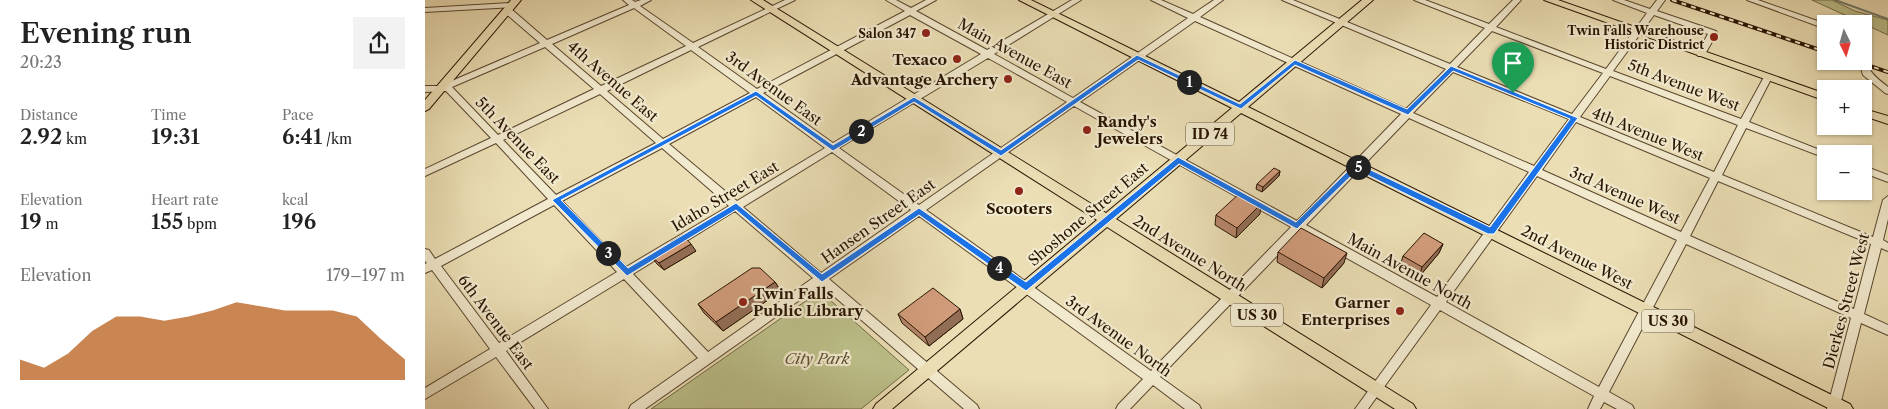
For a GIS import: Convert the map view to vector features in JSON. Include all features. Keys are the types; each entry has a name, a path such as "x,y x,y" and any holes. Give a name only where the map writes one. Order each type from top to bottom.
{"main road":[{"name":"US 30","path":"756,0 1107,220"},
{"name":"US 30","path":"1024,0 1241,107"},
{"name":"ID 74","path":"1178,160 1368,0"},
{"path":"1549,0 1817,95"},
{"path":"425,107 511,5"},
{"name":"2nd Avenue West","path":"1241,107 1356,166 1491,231 1837,407"},
{"path":"1872,115 1888,120"},
{"name":"Shoshone Street East","path":"881,409 1178,160"},
{"name":"2nd Avenue North","path":"1107,220 1408,409"}],"street":[{"path":"425,10 435,0"},
{"path":"425,89 441,88 547,43 630,3 647,0"},
{"path":"425,173 791,0"},
{"name":"Main Avenue East","path":"890,0 1178,160"},
{"path":"429,267 932,0"},
{"name":"Idaho Street East","path":"425,394 1077,0"},
{"name":"3rd Avenue West","path":"1155,0 1888,330"},
{"name":"Hansen Street East","path":"635,409 1219,0"},
{"name":"4th Avenue West","path":"1286,0 1888,247"},
{"name":"5th Avenue West","path":"1419,0 1817,152"},
{"path":"1122,409 1517,0"},
{"path":"1617,0 1713,33 1701,54"},
{"path":"1361,409 1661,0"},
{"path":"1751,0 1817,24"},
{"name":"3rd Avenue East","path":"630,3 1026,287"},
{"path":"425,10 511,5"},
{"name":"4th Avenue East","path":"511,5 547,43 600,90 973,409"},
{"path":"1865,70 1866,73 1888,91"},
{"path":"1594,409 1767,77"},
{"name":"5th Avenue East","path":"441,88 448,88 627,272 707,359"},
{"name":"Main Avenue North","path":"1178,160 1628,409"},
{"path":"1872,172 1888,179"},
{"name":"Dierkes Street West","path":"1837,407 1857,316 1888,200"},
{"name":"6th Avenue East","path":"425,253 429,267 499,350 542,409"},
{"name":"3rd Avenue North","path":"1026,287 1195,409"}],"green space":[{"path":"1812,0 1832,0 1855,11 1870,15 1845,15"},
{"path":"1873,16 1888,20 1888,35 1873,28"},
{"name":"City Park","path":"820,291 909,370 861,409 651,409"}],"building":[{"path":"1274,168 1280,171 1263,187 1257,184"},
{"path":"1240,193 1261,204 1237,228 1216,215"},
{"path":"1301,228 1347,253 1324,278 1278,252"},
{"path":"1424,233 1443,244 1422,267 1403,256"},
{"path":"683,235 691,244 659,263 652,257 673,244 671,242"},
{"path":"752,268 760,268 775,282 716,322 698,304"},
{"path":"933,288 960,309 925,337 898,314"}],"waterway":[{"path":"1835,0 1888,19"}],"railway":[{"path":"1672,0 1817,49"},
{"path":"1873,67 1888,72"}],"place":[{"name":"Salon 347","path":"926,33"},
{"name":"Twin Falls Warehouse Historic District","path":"1714,37"},
{"name":"Texaco","path":"957,59"},
{"name":"Advantage Archery","path":"1008,79"},
{"name":"Randy's Jewelers","path":"1087,130"},
{"name":"Scooters","path":"1019,191"},
{"name":"Twin Falls Public Library","path":"743,302"},
{"name":"Garner Enterprises","path":"1400,311"}],"route":[{"path":"1137,57 1241,107 1295,62 1408,113 1451,68 1513,93 1574,118 1491,231 1356,166 1297,226 1178,160 1026,287 919,211 822,279 736,206 627,272 556,200 756,93 833,148 914,99 1001,154 1137,57"}]}
